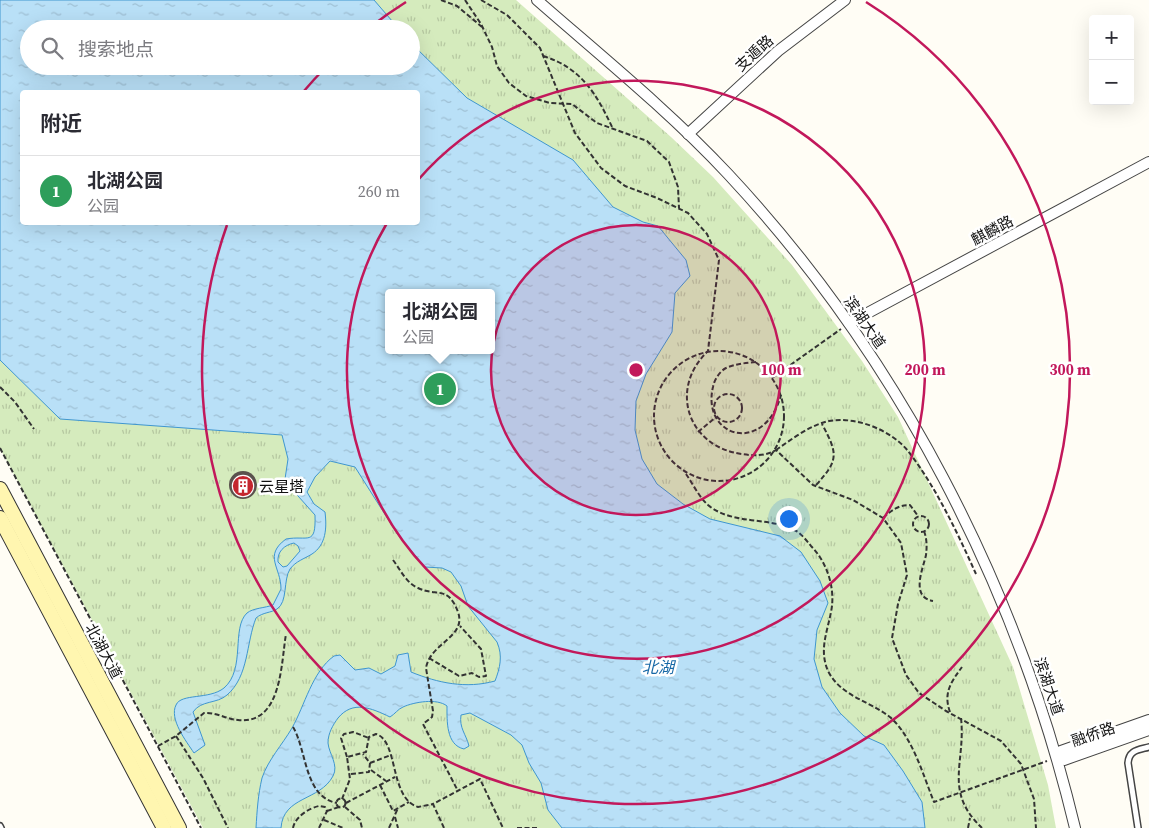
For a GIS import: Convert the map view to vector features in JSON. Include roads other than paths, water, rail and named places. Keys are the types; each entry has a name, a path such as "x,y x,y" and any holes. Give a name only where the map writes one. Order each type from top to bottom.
{"main road":[{"name":"北湖大道","path":"0,489 179,828"},
{"name":"北湖大道","path":"0,518 164,828"}],"street":[{"name":"滨湖大道","path":"537,0 690,132"},
{"name":"滨湖大道","path":"546,0 731,169 782,228 851,322 918,421 975,529 1023,639 1081,828"},
{"name":"支遁路","path":"690,132 778,51 845,0"},
{"name":"麒麟路","path":"851,322 1149,162"},
{"name":"融侨路","path":"1060,756 1149,720"},
{"name":"融侨路","path":"1060,756 1149,730"},
{"name":"滨湖大道","path":"1060,756 1075,828"}],"lane":[{"path":"1138,828 1128,763 1132,752 1149,746"}],"water":[{"name":"北湖","path":"0,0 374,0 391,20 20,20 20,75 420,75 420,52 467,98 573,160 613,207 643,222 658,226 686,260 690,276 675,293 672,332 646,374 636,401 635,430 642,459 657,484 683,504 710,519 780,536 801,552 820,581 828,603 817,630 814,659 822,687 840,713 864,736 884,745 903,771 922,802 925,828 562,828 548,810 541,783 529,763 522,745 511,735 470,713 461,715 462,727 469,746 464,749 458,747 449,732 447,706 432,701 408,705 390,717 362,707 356,707 344,712 334,723 329,736 328,743 335,772 327,784 288,810 283,818 281,828 256,828 257,809 265,771 297,719 314,680 326,663 334,656 340,655 355,670 369,668 381,674 395,666 398,655 408,653 411,672 442,682 473,685 495,681 500,662 497,642 468,606 461,586 451,572 442,568 425,567 398,535 355,467 330,461 315,477 307,492 314,504 325,512 326,524 323,541 317,550 297,562 290,569 283,601 280,606 256,618 243,669 234,687 223,698 200,706 193,712 205,745 194,753 177,723 174,711 176,705 184,699 218,692 231,680 237,660 242,620 250,611 273,605 281,589 274,556 279,545 286,539 309,538 312,536 315,515 285,479 288,459 282,435 60,419 0,360","holes":["294,543 300,551 287,566 283,567 278,562 279,555 284,547"]}],"place":[{"name":"北湖公园","path":"440,389"},
{"name":"云星塔","path":"243,486"}]}
